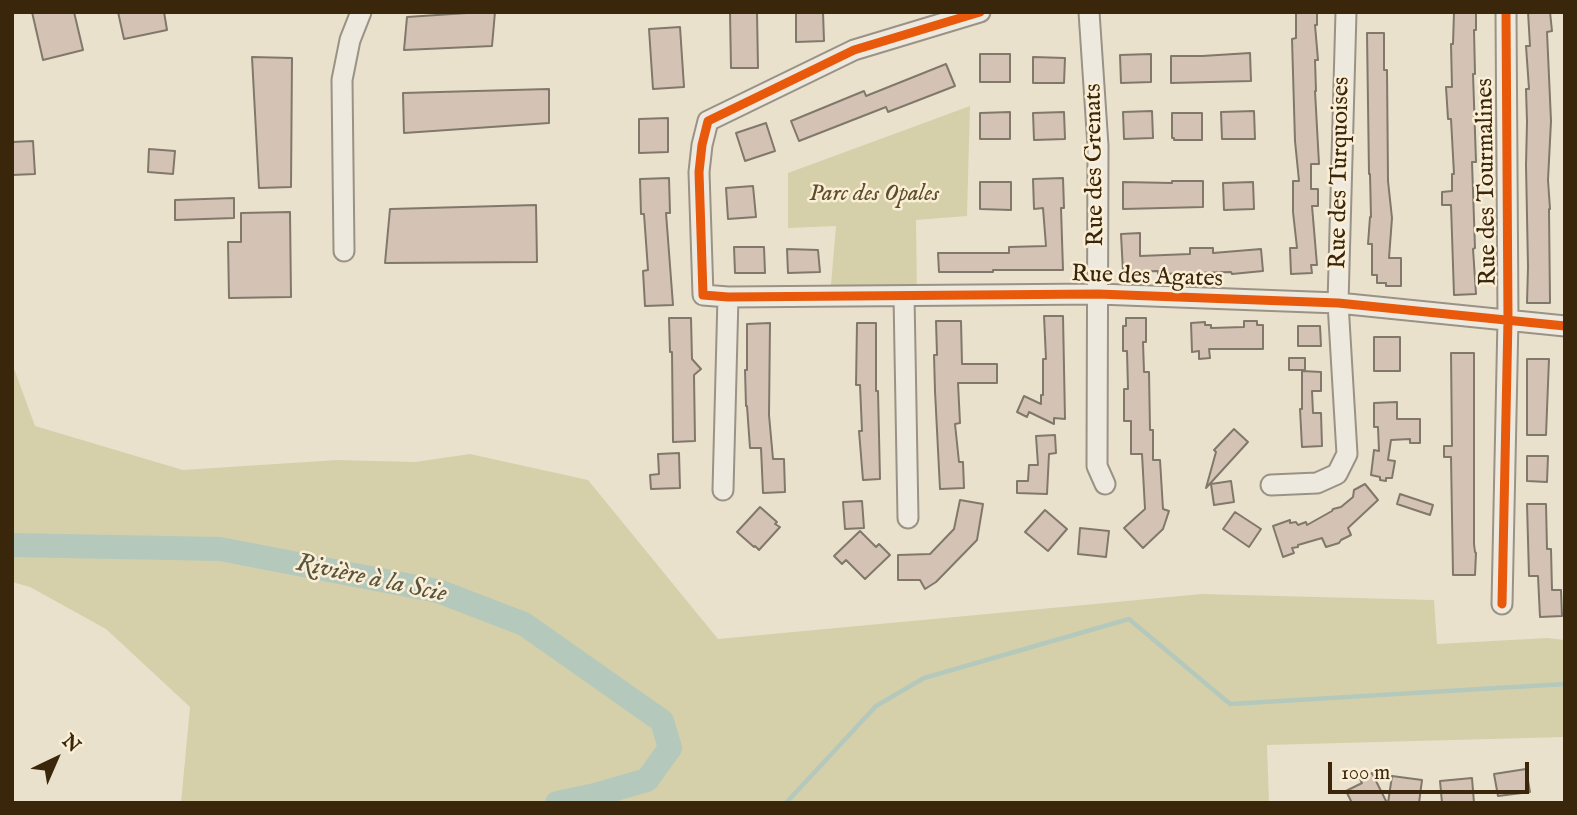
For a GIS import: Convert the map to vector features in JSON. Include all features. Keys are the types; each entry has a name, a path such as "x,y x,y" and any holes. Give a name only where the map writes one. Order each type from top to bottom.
{"street":[{"path":"344,251 342,80 350,40 361,12"},
{"path":"723,489 728,297 703,295 699,172 708,121 854,50 981,12"},
{"name":"Rue des Grenats","path":"1090,12 1098,146 1097,466 1105,484"},
{"name":"Rue des Turquoises","path":"1271,485 1317,484 1337,474 1347,454 1338,303 1346,12"},
{"name":"Rue des Tourmalines","path":"1502,604 1508,319 1506,12"},
{"name":"Rue des Agates","path":"728,297 1098,294 1338,303 1565,326"},
{"path":"904,296 908,518"}],"green space":[{"name":"Parc des Opales","path":"970,106 967,216 916,220 917,296 830,296 836,226 788,228 788,173"},
{"path":"12,363 35,426 183,470 337,460 415,462 470,454 588,480 718,639 1202,594 1434,600 1437,644 1547,638 1565,640 1565,737 1267,745 1269,803 181,803 190,707 106,629 30,587 12,582"}],"building":[{"path":"32,12 74,12 83,50 43,60"},
{"path":"118,12 164,12 167,30 124,39"},
{"path":"495,12 492,46 404,50 407,17"},
{"path":"730,12 757,12 758,68 731,68"},
{"path":"796,12 823,12 824,41 796,42"},
{"path":"1296,12 1317,12 1315,25 1318,60 1315,60 1315,91 1319,164 1311,164 1311,189 1318,189 1318,206 1312,206 1317,265 1311,265 1312,273 1291,274 1290,248 1297,248 1293,181 1299,181 1292,39 1296,38"},
{"path":"1454,12 1476,12 1473,74 1476,162 1472,162 1476,294 1454,295 1451,205 1442,205 1442,192 1452,191 1454,174 1446,87 1452,87 1451,44"},
{"path":"1528,12 1550,12 1552,31 1547,32 1551,121 1548,180 1550,303 1527,303 1526,89 1529,89 1526,46 1530,46"},
{"path":"680,27 684,87 653,89 649,29"},
{"path":"1367,33 1384,33 1388,181 1392,218 1389,258 1401,258 1401,286 1377,283 1377,275 1372,275 1372,244 1368,244 1371,217"},
{"path":"1250,53 1251,81 1171,83 1171,56"},
{"path":"980,54 1010,54 1010,82 980,82"},
{"path":"1151,54 1151,82 1121,83 1120,55"},
{"path":"252,57 292,58 291,187 259,188"},
{"path":"1033,57 1065,58 1064,83 1033,83"},
{"path":"946,64 955,86 888,112 886,107 799,141 791,121 864,91 866,96"},
{"path":"549,89 549,123 404,133 403,93"},
{"path":"1152,111 1153,138 1124,139 1123,112"},
{"path":"1254,111 1255,139 1222,139 1221,112"},
{"path":"1010,112 1010,139 980,139 980,113"},
{"path":"1064,112 1065,139 1034,140 1033,113"},
{"path":"1172,113 1202,113 1202,140 1174,140"},
{"path":"668,118 668,152 639,153 639,119"},
{"path":"766,123 775,151 745,161 736,133"},
{"path":"33,141 35,174 12,175 12,142"},
{"path":"149,149 175,151 173,174 148,172"},
{"path":"669,178 670,213 666,213 673,305 645,306 643,271 648,270 640,179"},
{"path":"1063,178 1063,270 939,272 938,253 1009,253 1009,247 1046,246 1043,208 1034,209 1033,179"},
{"path":"1203,181 1203,207 1123,209 1123,182"},
{"path":"980,182 1011,182 1011,210 980,209"},
{"path":"1253,182 1254,209 1224,210 1223,183"},
{"path":"753,186 756,217 728,219 726,188"},
{"path":"234,198 234,218 175,220 175,200"},
{"path":"536,205 537,262 385,263 390,209"},
{"path":"290,212 291,297 229,298 228,242 241,242 241,213"},
{"path":"1140,233 1140,256 1190,254 1190,248 1213,248 1213,253 1261,249 1263,271 1232,274 1123,272 1121,234"},
{"path":"734,247 764,247 765,273 735,273"},
{"path":"787,249 818,250 820,272 788,273"},
{"path":"1044,316 1063,316 1065,419 1054,418 1054,424 1029,412 1027,417 1017,412 1024,396 1041,404 1043,359 1046,359"},
{"path":"669,318 691,318 692,359 701,369 694,375 695,441 673,442"},
{"path":"1126,318 1146,318 1146,342 1143,342 1144,372 1149,372 1153,460 1160,460 1163,509 1169,511 1163,529 1143,548 1124,528 1145,509 1142,454 1131,454 1131,421 1124,421 1124,389 1128,389 1127,351 1123,351 1123,326 1126,326"},
{"path":"936,321 961,321 962,364 997,364 997,383 958,383 960,423 955,424 959,462 963,462 964,488 940,489 934,355 937,355"},
{"path":"1244,321 1257,321 1257,325 1263,325 1263,349 1209,349 1210,358 1199,359 1199,351 1192,352 1191,323 1205,322 1205,325 1211,325 1211,328 1244,327"},
{"path":"770,323 769,415 773,459 784,459 785,492 763,493 761,448 750,448 745,370 747,324"},
{"path":"857,323 876,323 880,479 863,480 859,431 862,431 860,385 856,385"},
{"path":"1298,326 1320,326 1321,346 1298,346"},
{"path":"1374,337 1400,337 1400,371 1374,371"},
{"path":"1451,353 1474,353 1475,575 1453,575 1451,457 1444,457 1444,446 1452,446"},
{"path":"1289,358 1305,358 1305,370 1289,370"},
{"path":"1527,359 1549,359 1546,435 1527,435"},
{"path":"1302,371 1321,372 1321,391 1312,391 1313,413 1321,413 1322,446 1302,447"},
{"path":"1397,402 1397,419 1420,419 1420,443 1410,443 1410,439 1391,440 1388,460 1395,461 1392,478 1380,480 1380,477 1371,475 1374,450 1379,451 1378,427 1374,427 1374,403"},
{"path":"1234,429 1248,442 1206,488 1216,452 1214,450"},
{"path":"1055,435 1056,453 1049,454 1047,494 1017,493 1017,481 1028,481 1029,465 1038,465 1036,436"},
{"path":"679,453 680,488 651,489 650,475 659,474 658,454"},
{"path":"1527,456 1548,456 1547,482 1527,481"},
{"path":"1231,481 1234,502 1214,505 1211,484"},
{"path":"1365,484 1378,500 1348,528 1351,535 1326,547 1322,538 1298,545 1292,548 1294,553 1283,557 1273,526 1290,520 1290,523 1296,522 1298,525 1306,522 1307,525 1341,507 1353,497 1354,490"},
{"path":"1400,494 1433,505 1430,515 1397,504"},
{"path":"960,500 983,504 977,540 936,582 925,589 920,580 898,580 898,555 930,554 954,529"},
{"path":"862,501 864,528 845,529 843,502"},
{"path":"1527,504 1546,504 1547,549 1551,549 1552,590 1561,590 1562,616 1540,617 1538,576 1529,576"},
{"path":"760,507 780,527 759,550 737,532"},
{"path":"1045,510 1067,529 1048,551 1025,532"},
{"path":"1235,512 1261,529 1249,547 1223,529"},
{"path":"1080,528 1109,531 1106,557 1078,554"},
{"path":"860,531 876,547 879,544 890,555 865,579 846,560 842,564 834,556"},
{"path":"1526,769 1530,792 1498,796 1494,774"},
{"path":"1372,773 1387,803 1352,803 1346,791 1362,783 1360,779"},
{"path":"1392,776 1422,780 1419,803 1388,803"},
{"path":"1472,778 1474,803 1442,803 1440,781"}],"waterway":[{"name":"Rivière à la Scie","path":"12,545 220,549 438,591 524,624 662,721 670,748 647,780 557,803"},
{"path":"786,803 876,706 924,678 1129,619 1230,704 1565,684"},
{"path":"595,795 596,803"}],"cycle path":[{"path":"980,12 854,50 708,121 699,172 703,295 1098,294 1338,303 1565,326"},
{"path":"1502,604 1508,319 1506,12"}]}
